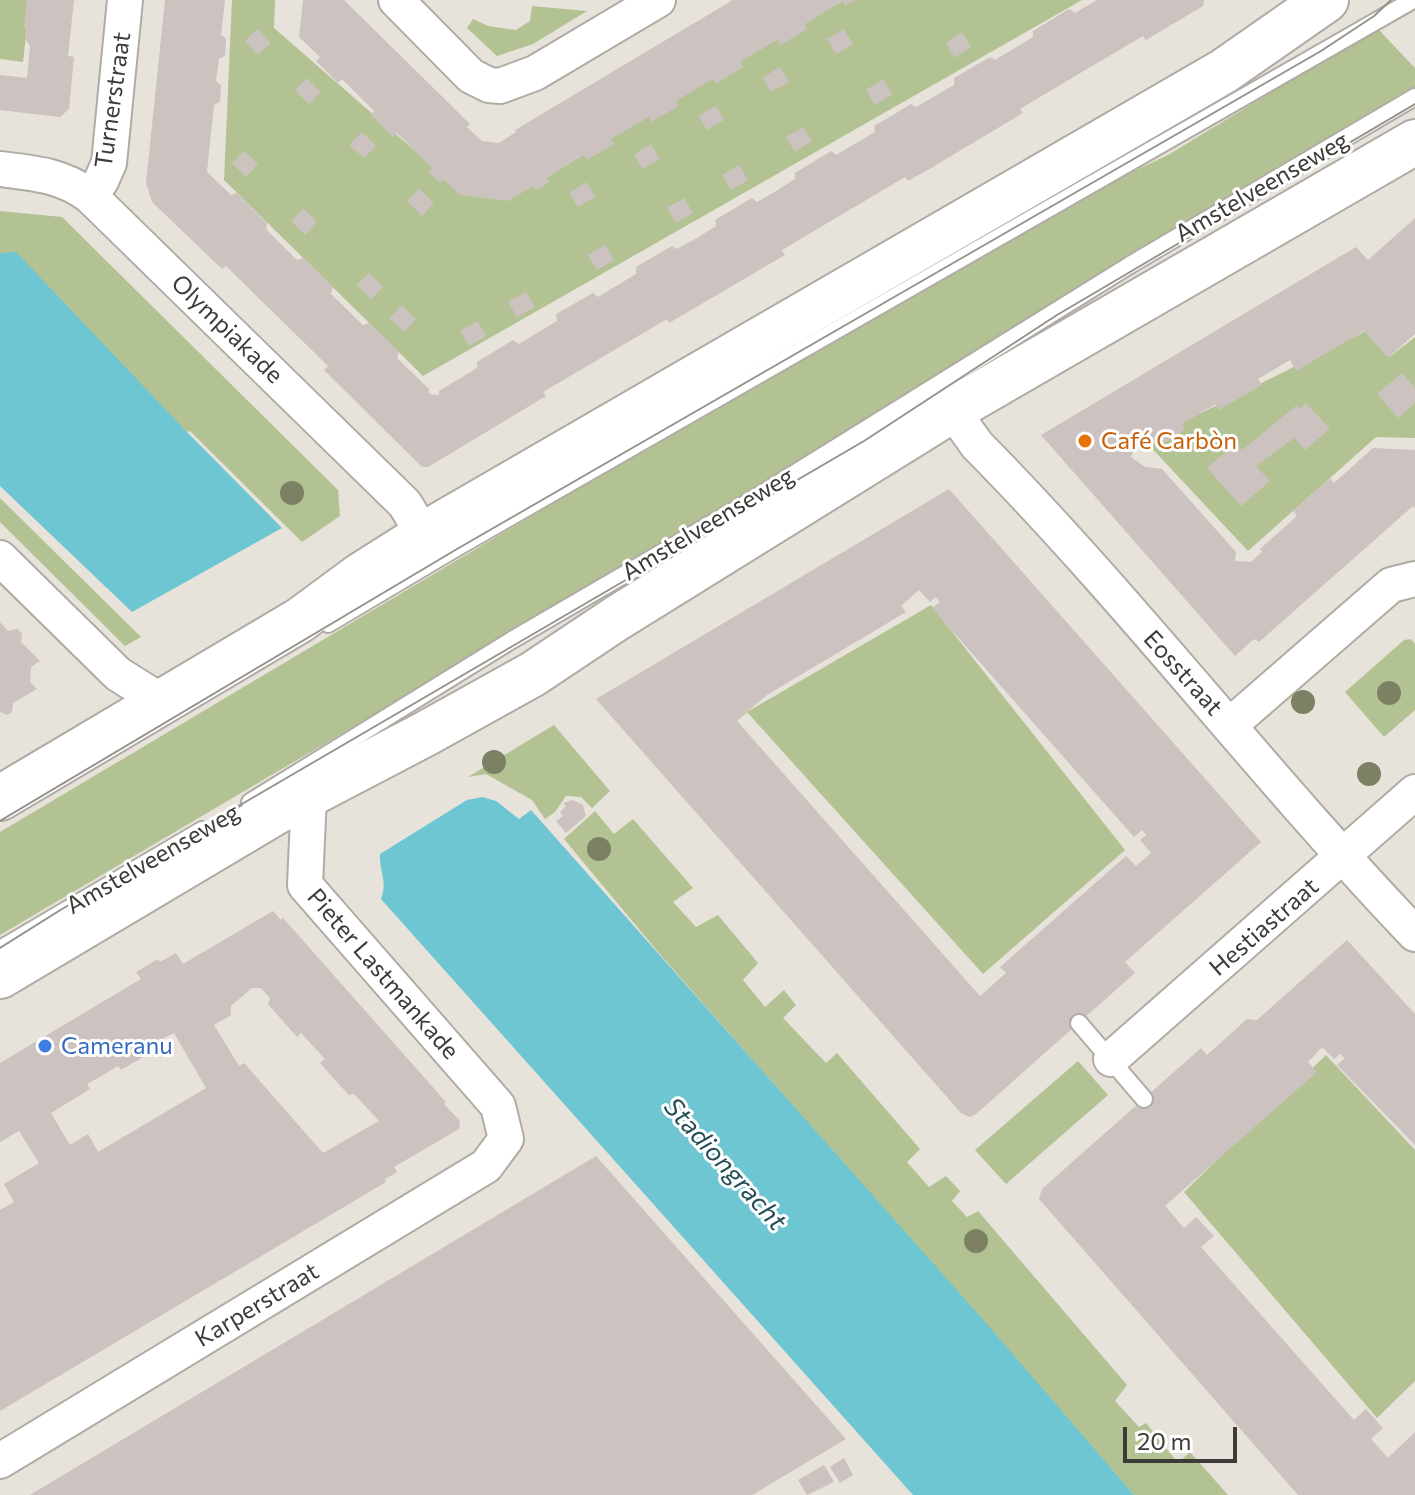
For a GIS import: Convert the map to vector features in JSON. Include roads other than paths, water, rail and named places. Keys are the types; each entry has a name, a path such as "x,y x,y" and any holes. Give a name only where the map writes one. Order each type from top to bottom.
{"main road":[{"path":"0,798 300,620 361,575 424,536 1224,71 1326,0"},
{"name":"Amstelveenseweg","path":"0,976 274,813 533,674 617,618 952,410 1415,142"}],"street":[{"name":"Turnerstraat","path":"90,196 109,163 125,0"},
{"path":"396,0 471,76 489,85 500,86 535,73 658,0"},
{"name":"Olympiakade","path":"0,169 47,174 72,183 90,196 405,504 424,536"},
{"name":"Eosstraat","path":"952,410 977,445 1230,725 1343,858 1415,934"},
{"path":"0,558 118,674 161,701"},
{"path":"1230,725 1391,585 1415,579"},
{"name":"Hestiastraat","path":"1111,1059 1415,792"},
{"name":"Pieter Lastmankade","path":"309,795 305,885 498,1106 506,1139"},
{"name":"Karperstraat","path":"0,1461 486,1166 506,1139"}],"lane":[{"path":"310,634 1396,6 1413,0"},
{"name":"Amstelveenseweg","path":"239,809 512,640 742,506 1130,265 1415,97"},
{"name":"Amstelveenseweg","path":"0,949 216,822"},
{"path":"1079,1023 1144,1099"}],"water":[{"path":"16,252 282,528 132,612 0,486 0,253"},
{"name":"Stadiongracht","path":"482,797 496,801 519,819 531,810 986,1323 1134,1495 913,1495 381,899 384,887 380,854 467,800"}],"tram line":[{"path":"0,821 457,549 1321,51 1374,16 1391,0"},
{"path":"0,948 864,441 1057,315 1415,104"}],"place":[{"name":"Café Carbòn","path":"1085,441"},
{"name":"Cameranu","path":"45,1046"}]}
